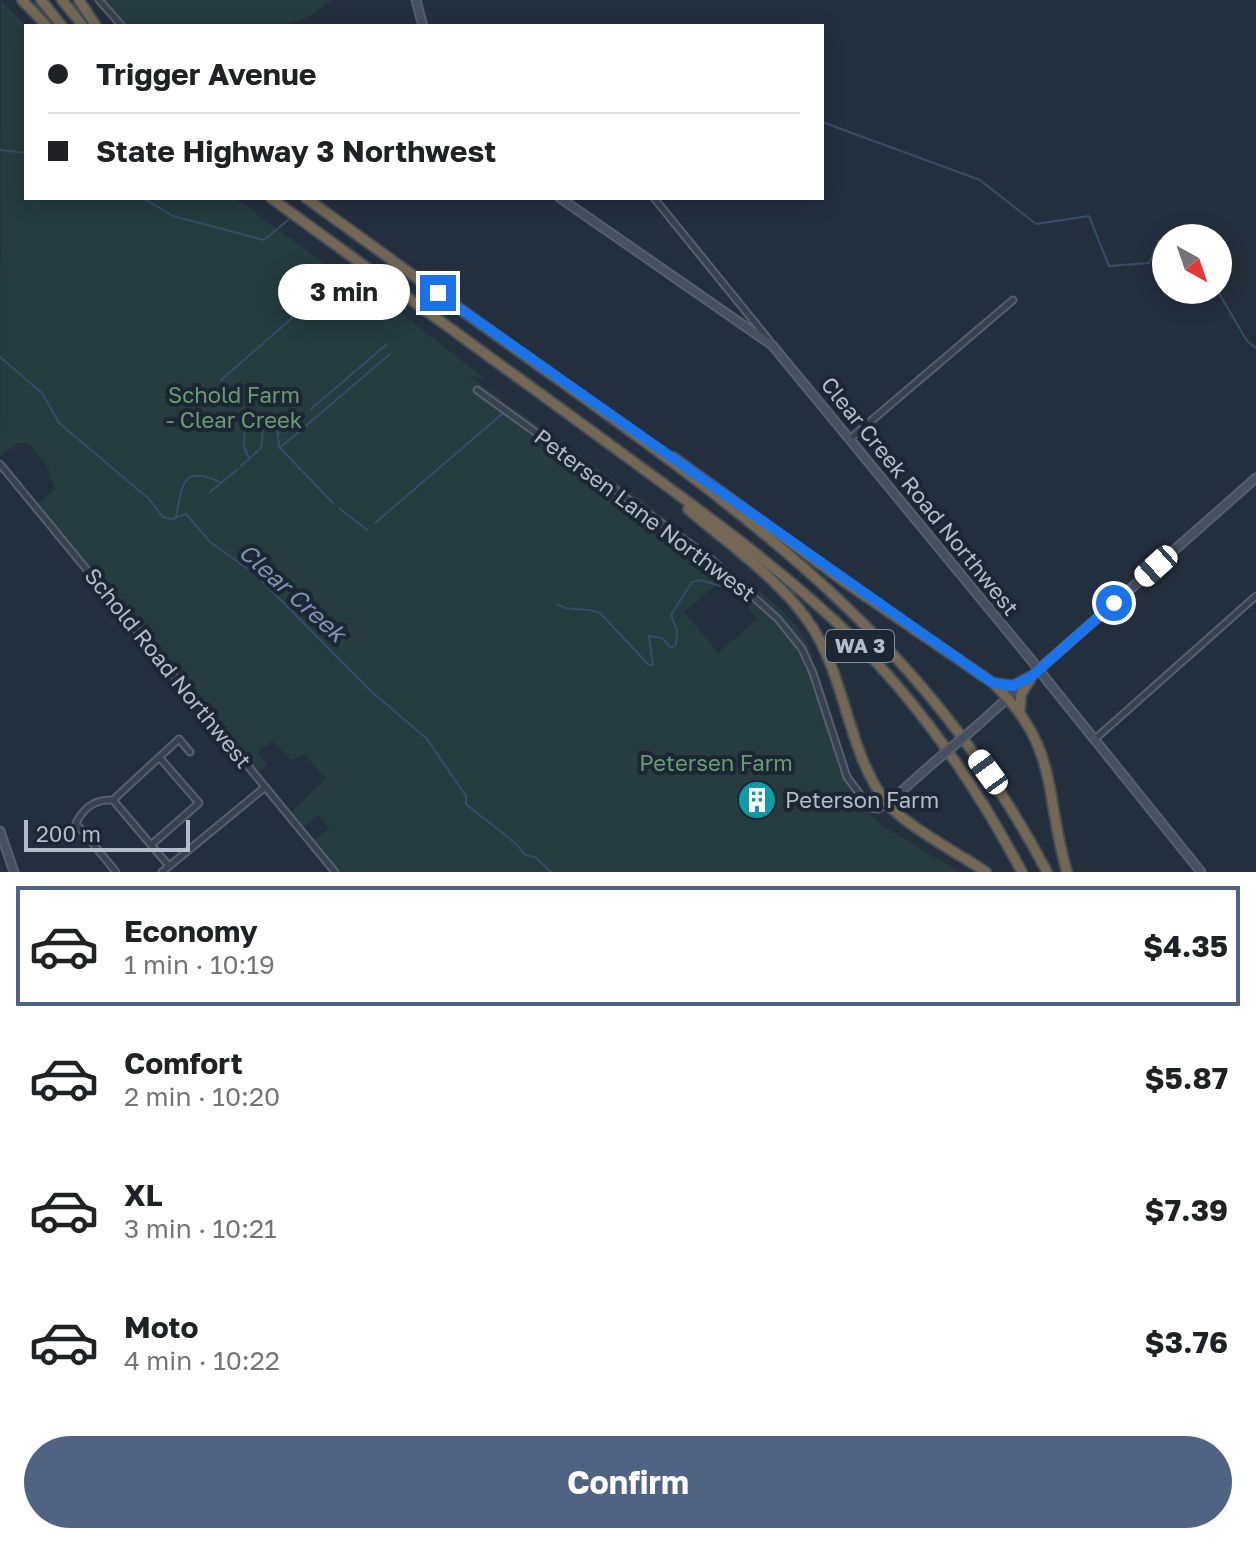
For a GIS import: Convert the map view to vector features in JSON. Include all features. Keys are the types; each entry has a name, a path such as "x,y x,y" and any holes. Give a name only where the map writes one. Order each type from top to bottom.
{"highway":[{"path":"22,0 45,24"},
{"path":"41,0 60,24"},
{"path":"62,0 81,24"},
{"path":"79,0 95,24"},
{"name":"WA 3","path":"274,200 753,550 857,643 955,760 1022,872"},
{"name":"WA 3","path":"309,200 632,432 802,563 881,638 940,705 980,761 1047,872"},
{"path":"632,432 707,480 849,585 993,683 1008,697 1021,713 1047,766 1067,872"},
{"path":"643,470 753,565 806,619 827,655 867,765 887,804 986,872"},
{"path":"993,683 1013,686 1032,676"},
{"path":"1021,713 1021,694 1032,676"}],"main road":[{"path":"416,0 422,24"},
{"name":"Clear Creek Road Northwest","path":"563,200 772,345 851,438 1201,872"},
{"path":"887,804 1256,478"},
{"path":"0,831 14,872"}],"street":[{"path":"99,0 120,24"},
{"path":"656,200 772,345"},
{"path":"851,438 1013,300"},
{"name":"Petersen Lane Northwest","path":"477,390 711,559 778,619 802,649 813,673 847,777 870,808 878,809 887,804"},
{"name":"Schold Road Northwest","path":"0,464 335,872"},
{"path":"1095,739 1256,596"},
{"path":"116,872 76,823 82,810 94,803 113,800 179,739 190,752"},
{"path":"151,845 199,803 160,758"},
{"path":"162,872 264,788"},
{"path":"113,800 169,866"}],"green space":[{"name":"Schold Farm - Clear Creek","path":"1,0 24,24 24,200 238,200 349,282 393,307 485,379 469,376 652,508 783,612 806,640 814,657 809,660 853,798 881,825 959,872 341,872 313,841 329,828 319,815 303,828 290,813 326,778 304,754 292,761 272,741 258,752 267,765 257,774 35,506 55,489 46,464 28,443 17,443 0,457","holes":["724,578 757,619 718,653 684,612"]},
{"path":"93,0 332,0 306,18 289,24 114,24"}],"waterway":[{"path":"824,123 980,180 1036,224 1089,216 1109,266 1149,263 1152,256"},
{"path":"0,150 24,153"},
{"path":"146,200 173,216 264,240 288,220"},
{"path":"221,380 323,291"},
{"path":"1225,304 1247,341 1256,348"},
{"path":"311,409 387,344"},
{"path":"281,447 390,354"},
{"name":"Clear Creek","path":"0,357 42,393 59,423 149,499 163,517 172,519 186,514 210,542 255,574 372,692 427,739 466,796 466,804 525,855 535,857 551,872"},
{"path":"375,523 502,414"},
{"path":"245,421 244,447 249,458"},
{"path":"279,433 297,421"},
{"path":"241,466 261,448 263,429 272,425 277,428 279,447 333,503"},
{"path":"210,492 238,469"},
{"path":"176,517 186,480 198,475 222,483"},
{"path":"339,508 367,530"},
{"path":"557,604 600,613 649,665 653,665 649,636 662,638 671,648 676,645 677,631 671,615 692,582 701,580 720,586"}],"place":[{"name":"Peterson Farm","path":"757,800"}],"route":[{"path":"438,293 632,432 744,505 849,585 993,683 1013,686 1032,676 1114,603"}],"park label":[{"name":"Petersen Farm","path":"716,763"}]}
